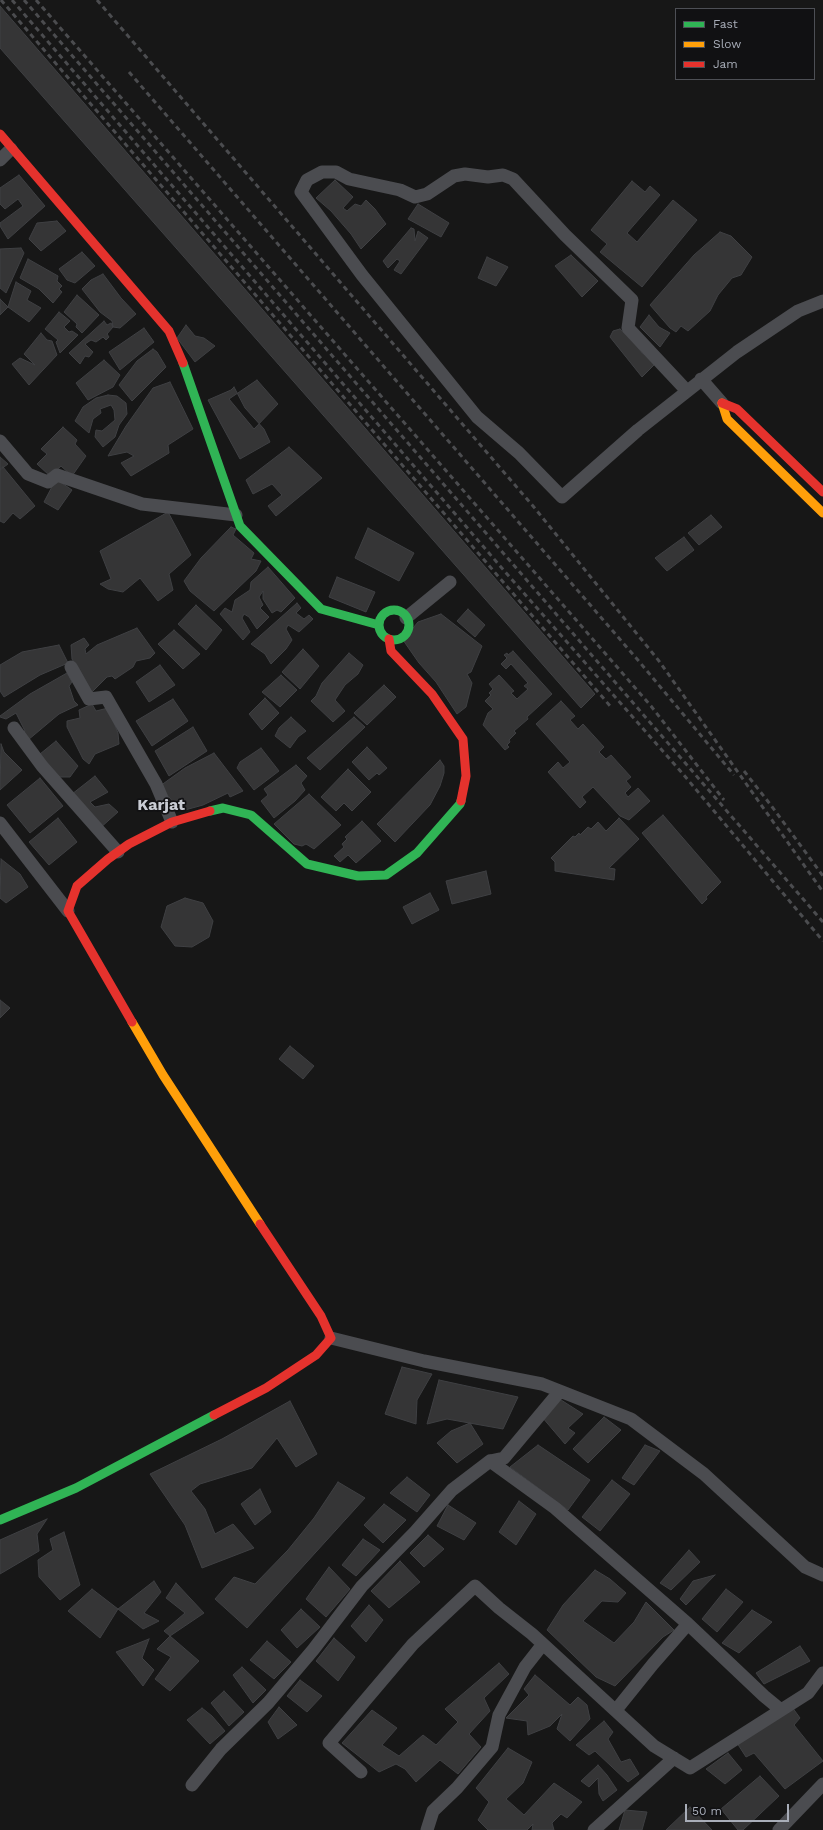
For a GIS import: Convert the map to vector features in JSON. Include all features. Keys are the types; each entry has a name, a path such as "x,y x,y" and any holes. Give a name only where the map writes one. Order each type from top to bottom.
{"street":[{"path":"0,134 11,149 169,331 185,368 240,526 321,608 379,625"},
{"path":"0,160 11,149"},
{"path":"687,391 628,328 632,300 565,234 513,179 503,175 488,177 465,174 454,176 427,194 416,197 400,190 349,179 336,172 322,172 307,180 301,192 362,275 478,417 519,453 562,497 638,430 687,391 701,379 737,352 798,311 823,301"},
{"path":"701,379 722,403 727,419 823,513"},
{"path":"722,403 737,409 823,492"},
{"path":"0,441 28,474 48,482 57,475 142,504 236,515"},
{"path":"406,618 450,582"},
{"path":"390,611 399,612 406,618 408,628 403,636 394,640 389,639 382,634 379,625 382,616 390,611"},
{"path":"68,911 77,886 118,852 172,822 223,808 251,815 307,864 358,876 386,875 417,853 460,804 466,776 463,739 432,694 391,651 389,639"},
{"path":"71,667 89,698 106,697 156,784 172,822"},
{"path":"14,728 42,766 118,852"},
{"path":"0,823 68,911 163,1075 321,1316 331,1338"},
{"path":"331,1338 424,1361 542,1384 632,1420 704,1474 805,1567 823,1575"},
{"path":"0,1520 76,1488 266,1388 316,1355 331,1338"},
{"path":"192,1785 221,1749 268,1703 362,1586 415,1532 452,1490 490,1461 504,1458 560,1391"},
{"path":"490,1461 555,1508 688,1624 764,1696 781,1710"},
{"path":"361,1772 329,1743 413,1644 475,1586 543,1644 654,1746 690,1768 808,1693 823,1674"},
{"path":"616,1710 652,1664 688,1624"},
{"path":"427,1830 433,1811 457,1788 492,1747 499,1715 525,1666 543,1644"},
{"path":"594,1830 674,1758"},
{"path":"779,1830 823,1784"}],"building":[{"path":"0,6 595,694 581,708 0,48"},
{"path":"19,175 45,206 8,239 0,226 0,223 23,206 18,199 5,209 0,204 0,188"},
{"path":"335,180 353,197 343,208 347,211 355,204 361,206 366,200 386,224 361,249 351,234 331,211 316,198"},
{"path":"632,181 645,192 650,186 660,195 627,233 637,242 673,200 697,220 642,287 600,252 607,244 591,230"},
{"path":"418,204 449,223 441,237 408,219"},
{"path":"57,221 66,231 41,251 29,239 37,223"},
{"path":"411,228 414,229 415,241 418,231 428,238 401,274 394,270 400,261 397,259 388,268 383,261"},
{"path":"720,232 731,236 752,257 741,275 732,278 718,295 710,311 688,331 681,326 676,332 670,328 650,305 694,255"},
{"path":"21,248 24,253 6,293 0,288 0,249"},
{"path":"82,252 95,266 75,283 67,280 59,269"},
{"path":"571,255 598,281 582,297 555,266"},
{"path":"487,257 508,267 496,286 478,278"},
{"path":"28,259 58,276 57,281 62,286 59,289 62,292 53,303 39,289 20,278"},
{"path":"103,274 121,298 136,314 120,328 113,327 112,321 100,312 82,289 91,280"},
{"path":"16,282 31,291 27,300 41,308 29,322 8,307"},
{"path":"77,295 99,315 82,333 76,327 77,324 64,312"},
{"path":"0,299 8,307 0,315"},
{"path":"59,312 70,321 64,327 69,332 72,331 78,335 60,353 56,342 58,340 45,329"},
{"path":"649,315 659,327 670,333 660,347 640,327"},
{"path":"104,321 107,325 111,323 113,327 107,334 109,337 106,340 103,337 96,342 91,340 85,344 93,352 89,357 85,356 80,364 69,353"},
{"path":"186,325 195,336 204,338 215,346 195,362 177,338"},
{"path":"144,328 154,342 120,370 109,352"},
{"path":"620,329 632,340 642,353 648,356 655,364 642,377 610,337 613,331"},
{"path":"41,333 47,340 52,341 57,355 29,385 12,364 20,358 35,365 24,354"},
{"path":"153,349 157,352 166,367 132,401 119,385 137,361"},
{"path":"104,360 120,375 113,387 88,400 76,383"},
{"path":"257,380 278,404 254,429 229,399"},
{"path":"170,382 193,429 168,445 169,453 131,476 121,463 134,456 127,452 108,456 126,426 153,388"},
{"path":"234,387 245,408 264,429 270,442 240,459 208,400 231,390"},
{"path":"108,395 117,396 126,403 127,414 119,425 115,437 103,447 95,437 96,430 102,431 115,420 114,410 111,405 100,409 101,413 93,419 89,433 75,421 83,407 96,398"},
{"path":"63,427 77,440 75,444 86,456 72,476 61,466 50,476 37,464 47,454 41,449"},
{"path":"289,447 322,478 276,516 268,506 282,495 272,484 253,494 246,480"},
{"path":"0,457 8,464 0,470"},
{"path":"3,467 35,506 20,519 13,513 4,523 0,521 0,469"},
{"path":"56,479 72,490 58,510 44,502"},
{"path":"168,512 191,555 169,574 173,590 158,601 140,578 123,592 108,589 100,584 111,579 100,551"},
{"path":"711,515 722,527 699,545 688,533"},
{"path":"231,527 236,529 233,535 254,553 251,559 261,561 256,571 214,611 190,591 184,581 201,558"},
{"path":"368,528 414,553 399,581 355,558"},
{"path":"684,537 694,550 667,571 655,558"},
{"path":"268,567 295,598 281,612 277,610 272,613 263,599 263,591 259,597 263,605 260,608 269,617 257,629 249,617 244,614 242,618 250,632 243,640 220,614 225,608 232,612 235,600 250,590 251,582"},
{"path":"337,577 375,592 366,612 329,597"},
{"path":"297,603 301,608 296,613 304,619 309,615 313,619 299,632 288,625 286,629 292,640 286,649 271,664 265,654 251,644"},
{"path":"196,605 222,630 206,650 178,624"},
{"path":"468,609 485,625 475,637 457,621"},
{"path":"441,614 482,646 471,672 467,674 472,683 466,707 457,714 436,682 419,663 403,640 418,622"},
{"path":"137,628 155,653 150,658 136,661 133,667 115,679 112,676 107,677 92,692 72,659 71,645 84,638 89,645 85,649 86,654 97,645"},
{"path":"174,630 200,654 183,669 158,644"},
{"path":"59,645 68,663 40,675 4,697 0,691 0,665 22,652"},
{"path":"303,649 319,666 300,689 282,672"},
{"path":"513,651 552,694 514,731 516,733 509,740 510,742 507,745 509,747 505,750 483,725 488,713 493,709 485,701 491,695 489,693 493,689 489,684 499,675 514,691 511,693 517,699 528,689 524,686 528,683 511,664 506,669 501,664 507,658 504,655 507,653 508,655"},
{"path":"349,653 363,665 358,674 345,685 335,700 345,711 333,722 311,701 316,696 322,683"},
{"path":"160,665 175,685 149,702 136,682"},
{"path":"67,673 72,682 69,686 74,701 78,705 59,714 28,740 20,736 25,731 16,713 6,719 0,717 30,694"},
{"path":"281,675 297,690 280,707 262,692"},
{"path":"384,685 396,697 367,725 354,713"},
{"path":"265,698 279,713 262,730 249,714"},
{"path":"173,699 188,721 152,746 136,721"},
{"path":"561,701 575,716 570,720 578,729 583,724 604,747 599,752 606,759 611,755 631,777 626,781 631,787 625,793 628,797 638,788 650,801 629,820 620,816 593,787 582,797 586,802 580,808 548,772 558,762 563,768 570,762 536,724"},
{"path":"92,704 96,711 108,708 118,733 119,744 95,754 89,764 83,759 67,727 67,721 80,718 79,710"},
{"path":"291,717 306,731 298,737 290,748 275,736 279,728"},
{"path":"354,717 365,727 320,770 307,758"},
{"path":"193,727 207,751 169,776 155,751"},
{"path":"56,741 78,766 70,777 60,777 50,772 40,754"},
{"path":"1,744 4,752 22,770 0,790"},
{"path":"367,747 387,768 379,775 377,773 369,780 352,762"},
{"path":"261,748 279,771 254,790 237,768 240,762"},
{"path":"214,753 243,791 230,797 228,793 203,805 185,810 174,803 160,786 185,768"},
{"path":"440,760 444,766 444,773 440,786 430,805 395,842 377,824"},
{"path":"296,765 307,776 301,783 305,790 295,801 274,818 261,801 268,795 264,789"},
{"path":"348,769 371,792 352,811 344,803 336,811 321,797"},
{"path":"95,776 108,792 90,802 95,807 109,804 118,812 99,829 72,794"},
{"path":"40,778 63,806 30,833 7,805"},
{"path":"309,794 341,825 314,849 306,844 302,846 294,844 274,824"},
{"path":"663,815 721,882 706,897 707,899 702,904 642,833"},
{"path":"58,818 77,842 49,865 29,842"},
{"path":"619,818 639,839 609,868 615,869 614,880 555,871 555,862 551,858 573,836 575,837 579,833 580,835 588,827 591,829 598,822 606,831"},
{"path":"362,821 381,841 356,863 348,855 340,862 334,856 344,847 342,844 347,839 345,837"},
{"path":"1,859 20,874 28,887 6,903 0,898"},
{"path":"486,871 491,894 452,904 446,881"},
{"path":"430,893 439,910 412,924 403,907"},
{"path":"185,898 203,903 213,921 209,937 192,947 175,946 161,927 167,906"},
{"path":"0,1000 10,1008 0,1018"},
{"path":"290,1046 314,1066 303,1079 279,1059"},
{"path":"402,1367 432,1374 417,1400 416,1424 385,1414"},
{"path":"439,1380 518,1397 503,1429 447,1419 427,1424"},
{"path":"558,1398 583,1414 568,1428 575,1433 565,1444 542,1417"},
{"path":"290,1401 317,1454 296,1467 277,1438 252,1468 200,1484 191,1491 205,1509 215,1534 233,1524 254,1548 202,1568 185,1525 150,1474 222,1439"},
{"path":"604,1417 621,1430 588,1463 573,1449"},
{"path":"470,1423 483,1444 457,1463 437,1443 451,1431"},
{"path":"538,1445 590,1480 568,1510 510,1467"},
{"path":"645,1445 660,1451 634,1485 622,1478"},
{"path":"407,1477 430,1495 417,1512 390,1493"},
{"path":"612,1480 630,1494 600,1531 582,1517"},
{"path":"338,1482 365,1498 247,1628 215,1599 234,1577 255,1584 288,1550 314,1518"},
{"path":"260,1489 271,1512 255,1525 241,1504"},
{"path":"519,1501 536,1514 516,1545 499,1532"},
{"path":"384,1504 406,1520 383,1543 364,1525"},
{"path":"448,1505 476,1523 464,1540 437,1526"},
{"path":"47,1519 37,1534 39,1551 0,1574 0,1540"},
{"path":"64,1532 80,1585 60,1600 39,1577 38,1560 53,1550 50,1539"},
{"path":"428,1535 444,1549 424,1567 410,1553"},
{"path":"363,1539 380,1550 356,1576 342,1565"},
{"path":"689,1550 700,1562 671,1590 660,1583"},
{"path":"400,1561 420,1582 389,1608 371,1591"},
{"path":"329,1567 350,1589 326,1617 306,1599"},
{"path":"595,1570 610,1579 626,1593 618,1602 602,1601 583,1621 614,1643 634,1622 646,1602 674,1630 663,1637 615,1686 596,1677 547,1630 563,1605"},
{"path":"715,1575 686,1605 680,1599 693,1581"},
{"path":"154,1581 161,1592 144,1613 159,1621 143,1629 118,1609"},
{"path":"176,1583 204,1613 170,1636 164,1631 185,1613 166,1598"},
{"path":"92,1589 118,1609 100,1638 68,1611"},
{"path":"726,1589 743,1602 717,1632 702,1619"},
{"path":"369,1605 383,1620 366,1642 351,1626"},
{"path":"301,1609 320,1627 297,1648 281,1630"},
{"path":"752,1610 772,1622 739,1653 722,1643"},
{"path":"170,1636 199,1661 170,1691 155,1679 171,1657 157,1649"},
{"path":"334,1638 355,1657 338,1681 316,1661"},
{"path":"149,1639 142,1658 154,1670 143,1686 116,1652"},
{"path":"267,1641 291,1662 274,1679 250,1660"},
{"path":"800,1646 810,1661 764,1684 756,1673"},
{"path":"499,1663 509,1674 484,1698 490,1711 469,1734 481,1747 458,1774 440,1760 416,1782 405,1769 396,1764 379,1772 342,1743 372,1710 397,1728 382,1745 399,1756 423,1735 436,1745 458,1722 445,1709"},
{"path":"242,1667 266,1690 253,1703 233,1675"},
{"path":"535,1675 570,1705 578,1697 587,1705 590,1719 570,1741 557,1729 562,1714 550,1726 528,1735 527,1721 506,1718 529,1695 524,1689"},
{"path":"300,1680 322,1696 307,1712 287,1696"},
{"path":"224,1691 244,1712 229,1726 211,1703"},
{"path":"279,1707 297,1725 278,1739 268,1722"},
{"path":"792,1707 800,1718 794,1725 823,1761 785,1789 754,1753 746,1757 737,1743"},
{"path":"202,1708 212,1716 225,1731 210,1744 187,1720"},
{"path":"604,1721 613,1732 608,1739 621,1762 630,1759 639,1774 628,1782 595,1751 589,1755 576,1745"},
{"path":"508,1748 532,1762 523,1783 506,1799 524,1815 554,1783 582,1802 567,1818 561,1814 552,1823 554,1830 532,1830 533,1824 527,1830 488,1830 478,1820 489,1802 476,1788"},
{"path":"728,1753 742,1770 725,1784 706,1769"},
{"path":"598,1765 617,1790 603,1801 599,1794 598,1778 589,1787 581,1781"},
{"path":"760,1776 779,1796 743,1830 738,1830 721,1809"},
{"path":"690,1807 712,1830 666,1830"},
{"path":"625,1810 647,1812 642,1830 619,1830"}],"railway":[{"path":"1,0 611,707"},
{"path":"12,0 507,574 683,774 823,941"},
{"path":"24,0 823,922"},
{"path":"36,0 651,706 724,800"},
{"path":"97,0 533,506 659,661 823,892"},
{"path":"129,72 637,659 734,775"},
{"path":"744,771 823,876"}],"traffic: fast":[{"path":"183,363 240,526 321,609 379,625"},
{"path":"394,610 404,615 409,625 404,635 394,640 384,635 379,625 384,615 394,610"},
{"path":"210,811 223,808 251,815 307,864 358,876 386,875 417,853 461,801"},
{"path":"0,1520 76,1488 214,1415"}],"traffic: slow":[{"path":"722,403 727,419 823,513"},
{"path":"132,1022 163,1075 260,1224"}],"traffic: jam":[{"path":"0,134 169,331 183,363"},
{"path":"722,403 737,409 823,492"},
{"path":"389,639 391,651 432,694 463,739 466,776 461,801"},
{"path":"132,1022 68,911 77,886 108,859 129,844 172,822 210,811"},
{"path":"214,1415 266,1388 316,1355 331,1338 321,1316 260,1224"}],"district":[{"name":"Karjat","path":"161,805"}]}
